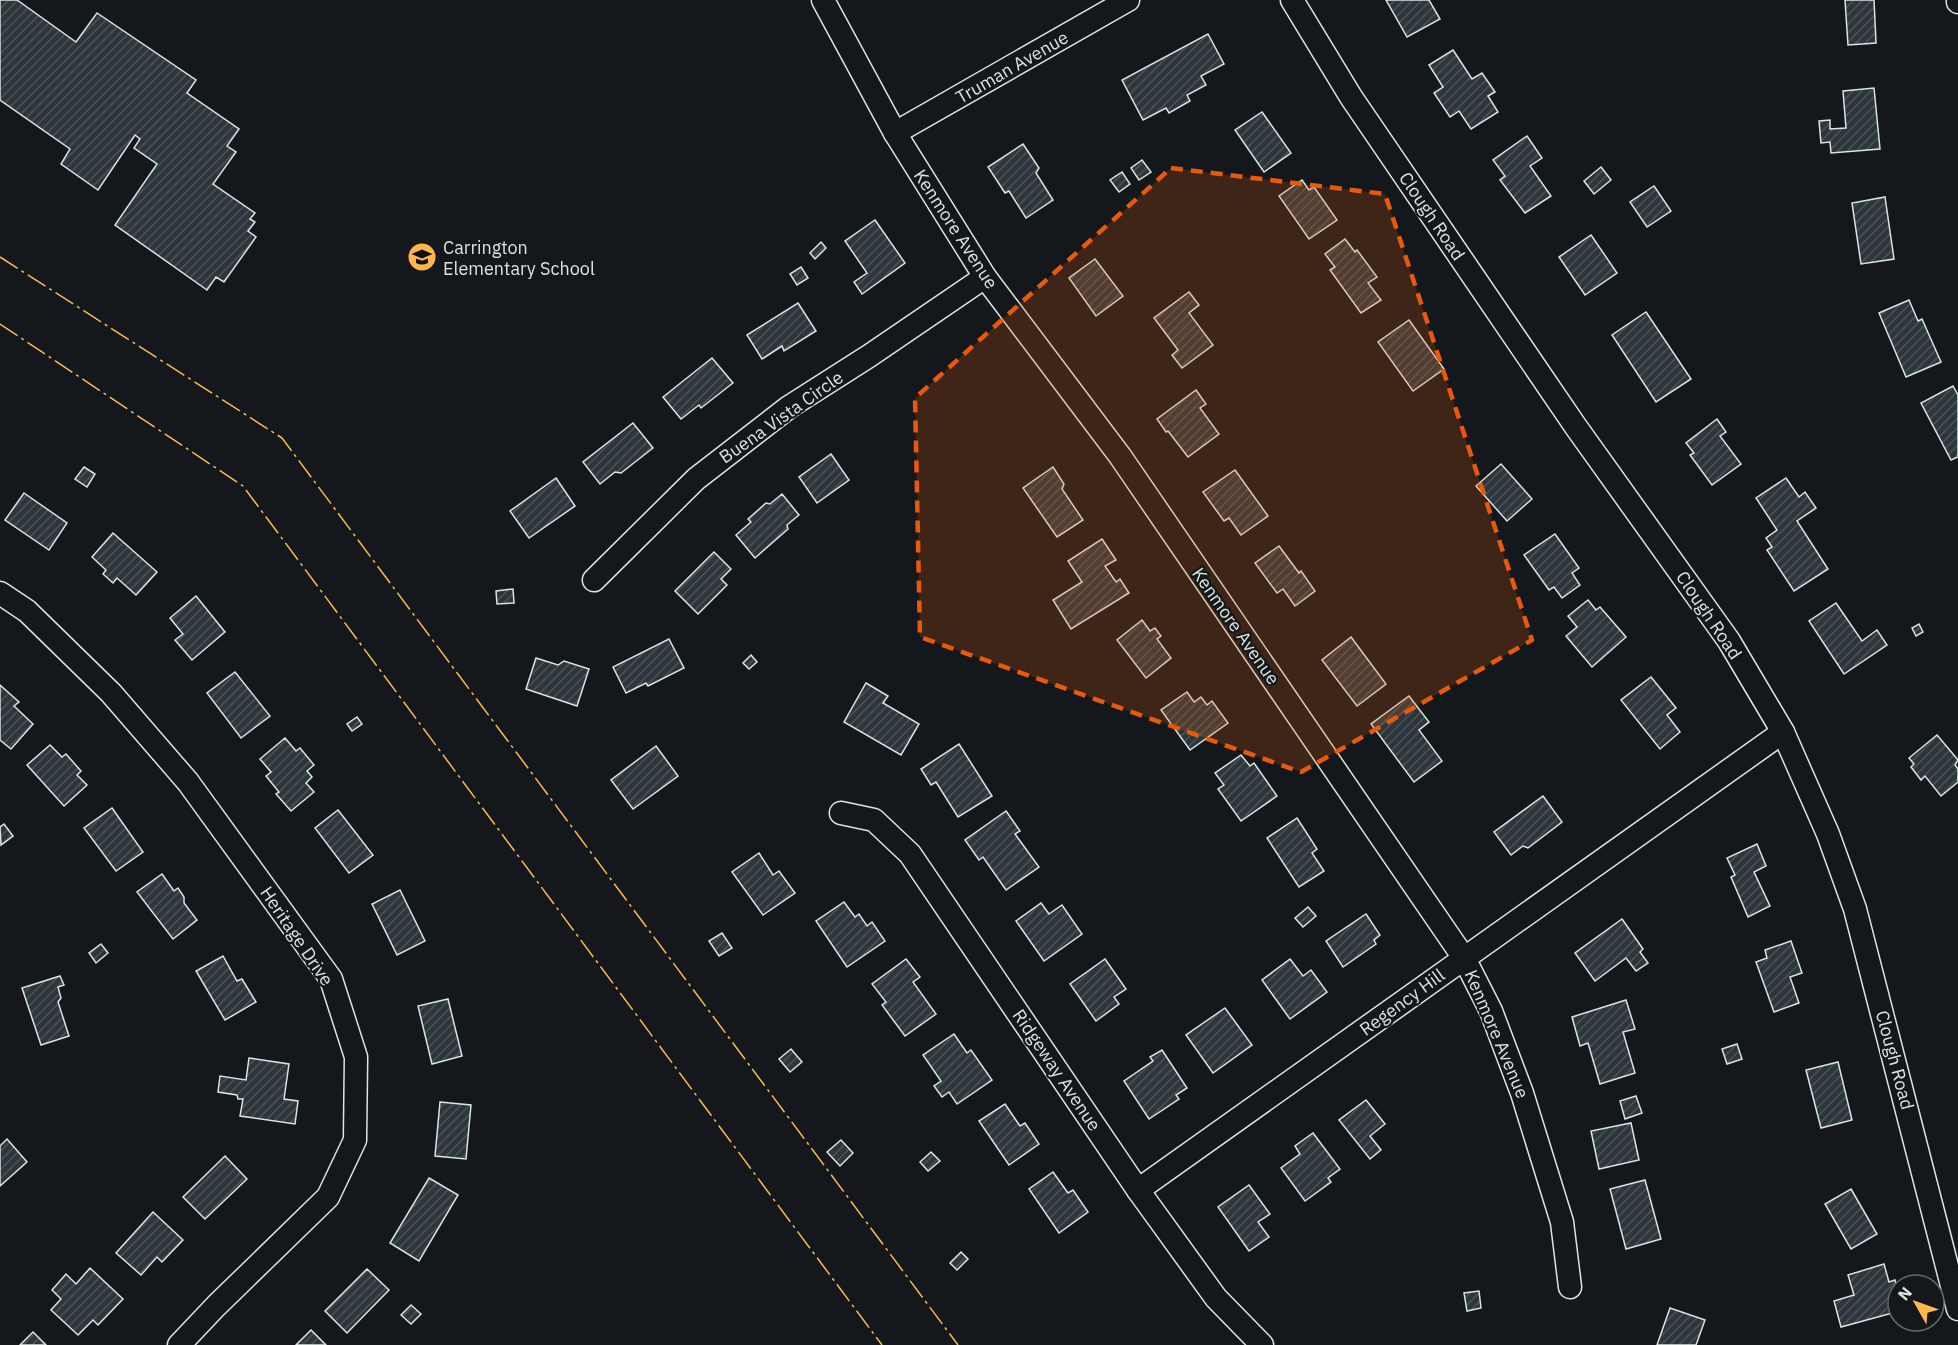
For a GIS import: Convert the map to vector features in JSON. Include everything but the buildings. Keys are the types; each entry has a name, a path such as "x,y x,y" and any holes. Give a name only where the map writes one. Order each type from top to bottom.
{"street":[{"name":"Kenmore Avenue","path":"823,0 895,133 985,277 1120,456 1464,958 1491,1011 1522,1093 1562,1222 1570,1287"},
{"name":"Truman Avenue","path":"895,133 1128,0"},
{"name":"Clough Road","path":"1292,0 1351,98 1576,428 1728,641 1783,732 1828,834 1855,909 1958,1309"},
{"name":"Buena Vista Circle","path":"594,579 696,479 789,407 985,277"},
{"name":"Heritage Drive","path":"0,593 27,611 111,693 188,782 331,979 356,1057 355,1140 328,1197 179,1345"},
{"name":"Regency Hill","path":"1138,1190 1783,732"},
{"name":"Ridgeway Avenue","path":"841,813 874,820 910,854 1138,1190 1216,1298 1262,1345"}],"highlighted area":[{"path":"1171,168 1385,194 1532,640 1301,772 920,637 915,398"}],"power":[{"path":"0,257 282,438 958,1345"},
{"path":"0,324 243,486 882,1345"}],"place":[{"name":"Carrington Elementary School","path":"422,257"}]}
